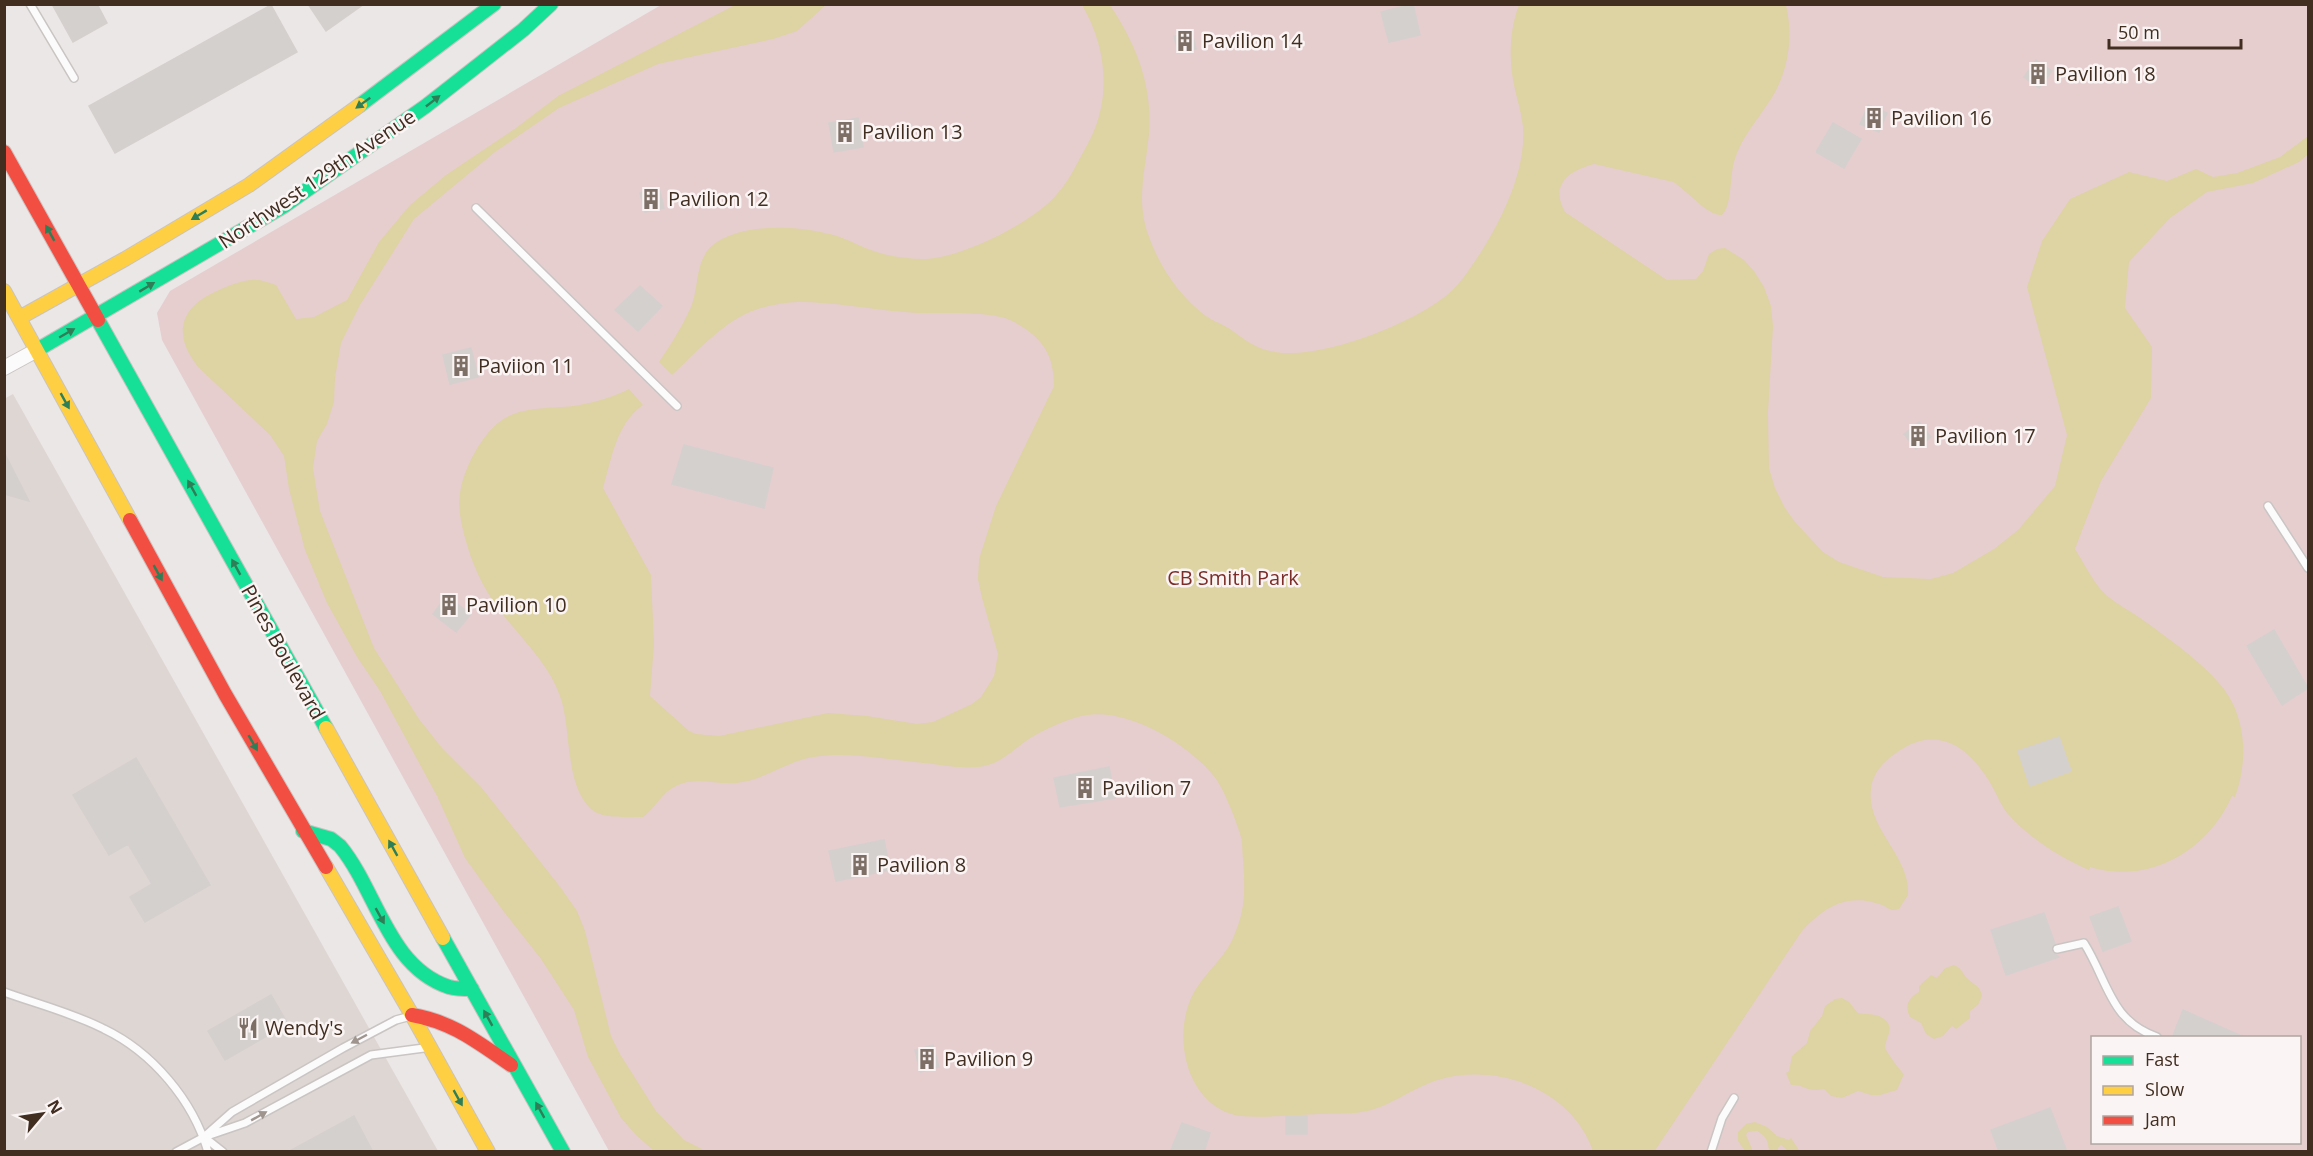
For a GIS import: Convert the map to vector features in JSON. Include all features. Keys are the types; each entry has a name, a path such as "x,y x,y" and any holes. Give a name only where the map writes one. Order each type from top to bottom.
{"main road":[{"name":"Northwest 129th Avenue","path":"19,318 249,185 399,77 494,4"},
{"name":"Northwest 129th Avenue","path":"37,350 284,206 426,106 523,30 552,4"},
{"name":"Pines Boulevard","path":"4,152 563,1152"},
{"path":"4,291 225,694 430,1047 488,1152"},
{"path":"303,831 336,840 389,931 418,970 437,983 457,991 472,989"},
{"path":"412,1016 435,1019 461,1031 517,1069"}],"street":[{"path":"4,326 19,318"},
{"path":"4,368 37,350"}],"lane":[{"path":"30,4 74,78"},
{"path":"476,208 677,406"},
{"path":"2268,506 2308,568"},
{"path":"2057,949 2084,943 2122,1014 2133,1026 2155,1036"},
{"path":"4,992 104,1029 144,1054 178,1091 204,1137 208,1152"},
{"path":"204,1137 232,1112 343,1048 396,1020 412,1016"},
{"path":"176,1152 204,1137 245,1124 371,1055 430,1047"},
{"path":"1711,1152 1722,1118 1734,1098"},
{"path":"204,1137 223,1152"}],"shaded area":[{"path":"735,5 826,5 797,31 773,39 658,64 559,108 495,152 414,219 360,305 341,343 335,378 334,402 327,424 317,441 313,468 320,511 374,648 419,719 442,748 481,787 577,911 585,931 611,1036 620,1054 656,1111 684,1140 706,1151 654,1151 621,1118 588,1057 574,1010 541,959 465,858 437,796 380,691 357,657 327,603 305,550 289,489 284,456 270,435 198,367 190,355 183,333 188,313 195,305 217,291 244,281 259,280 276,285 296,319 314,317 347,300 379,242 410,205 446,175 516,128 558,96"},
{"path":"1082,5 1110,5 1129,37 1142,70 1150,124 1142,189 1143,211 1148,234 1164,269 1187,299 1206,316 1259,348 1289,353 1335,346 1360,339 1407,320 1449,294 1481,252 1505,208 1521,160 1523,127 1513,80 1511,56 1512,30 1519,5 1786,5 1789,43 1785,68 1776,91 1737,153 1728,205 1722,215 1710,212 1673,182 1594,164 1576,171 1564,180 1560,194 1561,202 1565,212 1667,280 1696,279 1703,271 1709,254 1717,249 1725,248 1744,260 1754,271 1764,287 1771,306 1773,326 1768,413 1769,468 1775,488 1795,522 1823,552 1839,562 1883,577 1931,579 1953,573 1994,549 2018,530 2055,486 2067,435 2027,287 2042,241 2070,199 2129,172 2167,181 2196,169 2213,177 2237,173 2280,157 2308,136 2308,154 2299,162 2253,183 2207,192 2170,218 2129,262 2125,308 2152,347 2151,398 2101,481 2075,549 2105,594 2189,654 2221,685 2228,695 2239,719 2243,745 2242,772 2235,797 2232,796 2208,833 2174,859 2155,867 2134,871 2112,871 2090,867 2089,870 2045,846 2025,831 2005,809 1980,768 1960,748 1936,740 1924,740 1896,753 1876,773 1871,789 1871,803 1881,830 1903,868 1908,895 1897,910 1870,901 1848,901 1828,909 1810,922 1656,1151 1593,1151 1583,1130 1551,1097 1508,1078 1485,1075 1461,1075 1438,1080 1376,1109 1356,1113 1239,1116 1221,1110 1206,1098 1195,1083 1188,1066 1184,1047 1184,1028 1187,1009 1194,992 1229,945 1237,928 1244,890 1242,840 1233,813 1216,779 1173,740 1134,721 1095,714 1078,717 1037,734 1004,758 986,766 959,767 866,756 822,756 799,761 745,782 683,783 666,793 643,817 615,817 595,812 582,798 576,785 564,709 555,684 542,662 494,602 470,554 459,502 463,479 476,450 496,425 518,412 588,403 609,398 629,389 643,405 627,422 616,442 603,488 651,575 654,644 650,696 689,731 696,734 719,736 828,713 867,716 917,724 933,722 972,704 981,697 994,676 998,654 978,579 979,559 996,506 1054,386 1052,364 1038,339 1012,321 989,315 915,313 825,303 794,302 758,309 734,321 712,337 672,375 659,362 691,307 704,255 717,242 730,236 744,231 793,228 837,236 869,249 902,258 925,259 958,252 996,237 1015,227 1046,205 1073,172 1094,130 1100,112 1104,76 1102,58 1091,22"},
{"path":"13,394 438,1151 5,1151 4,399"},
{"path":"1954,965 1979,988 1982,996 1978,1005 1970,1011 1970,1018 1956,1029 1952,1026 1943,1036 1934,1039 1926,1034 1921,1023 1910,1017 1908,1006 1910,999 1919,992 1919,986 1931,975 1937,978 1945,968"},
{"path":"1842,998 1849,1002 1858,1013 1878,1016 1889,1024 1885,1047 1904,1074 1897,1090 1880,1095 1858,1091 1842,1098 1831,1096 1824,1089 1814,1090 1791,1085 1786,1073 1789,1071 1792,1056 1807,1043 1810,1031 1822,1016 1825,1006 1835,999"},
{"path":"1755,1122 1767,1127 1777,1136 1789,1140 1791,1138 1799,1150 1788,1151 1781,1145 1778,1151 1769,1151 1763,1135 1757,1131 1748,1132 1746,1135 1753,1151 1745,1151 1738,1141 1738,1132 1746,1124"}],"green space":[{"name":"CB Smith Park","path":"661,5 2308,5 2308,1151 609,1151 162,340 157,313 170,291"}],"building":[{"path":"52,4 97,4 107,23 73,42"},
{"path":"308,4 364,4 326,31"},
{"path":"1413,4 1420,35 1389,42 1381,12"},
{"path":"271,5 297,52 115,153 89,106"},
{"name":"Pavilion 14","path":"1192,32 1196,49 1178,53 1174,36"},
{"name":"Pavilion 18","path":"2036,60 2052,71 2039,88 2024,77"},
{"name":"Pavilion 16","path":"1868,105 1887,113 1879,132 1860,124"},
{"name":"Pavilion 13","path":"858,118 863,147 834,152 829,123"},
{"path":"1833,123 1861,139 1844,168 1816,152"},
{"name":"Pavilion 12","path":"659,188 664,208 645,212 640,193"},
{"path":"640,286 662,306 638,331 615,310"},
{"name":"Paviion 11","path":"471,348 478,377 450,384 443,355"},
{"name":"Pavilion 17","path":"1919,422 1931,437 1916,449 1904,434"},
{"path":"684,445 773,468 764,508 672,484"},
{"path":"4,452 29,501 4,494"},
{"name":"Pavilion 10","path":"446,596 471,614 456,632 433,614"},
{"path":"2274,630 2308,688 2282,705 2247,646"},
{"path":"2059,737 2071,771 2030,786 2018,751"},
{"path":"136,758 210,885 145,922 130,897 152,884 128,844 109,855 73,795"},
{"name":"Pavilion 7","path":"1109,767 1115,798 1060,807 1054,778"},
{"name":"Pavilion 8","path":"884,840 890,870 836,881 829,851"},
{"path":"2118,907 2131,941 2103,951 2090,917"},
{"path":"2044,913 2055,944 2052,951 2059,957 2006,975 1991,930"},
{"name":"Wendy's","path":"271,995 288,1024 225,1060 208,1031"},
{"path":"2183,1010 2242,1036 2173,1036"},
{"name":"Pavilion 9","path":"933,1045 939,1067 920,1072 915,1050"},
{"path":"2050,1108 2066,1149 2058,1152 1999,1152 1991,1130"},
{"path":"354,1116 373,1152 288,1152"},
{"path":"1286,1116 1307,1116 1307,1134 1286,1134"},
{"path":"1182,1123 1210,1133 1204,1152 1170,1152"}],"traffic: fast":[{"path":"360,105 494,4"},
{"path":"37,350 284,206 426,106 523,30 551,4"},
{"path":"98,320 326,728"},
{"path":"303,831 331,839 340,846 353,864 397,945 411,963 428,977 449,987 472,989"},
{"path":"443,938 563,1152"}],"traffic: slow":[{"path":"19,318 125,259 249,185 360,105"},
{"path":"4,291 130,520"},
{"path":"326,728 443,938"},
{"path":"326,867 488,1152"}],"traffic: jam":[{"path":"4,152 98,320"},
{"path":"130,520 225,694 326,867"},
{"path":"412,1015 452,1028 511,1065"}],"place":[{"name":"Pavilion 14","path":"1185,41"},
{"name":"Pavilion 18","path":"2038,74"},
{"name":"Pavilion 16","path":"1874,118"},
{"name":"Pavilion 13","path":"845,132"},
{"name":"Pavilion 12","path":"651,199"},
{"name":"Paviion 11","path":"461,366"},
{"name":"Pavilion 17","path":"1918,436"},
{"name":"Pavilion 10","path":"449,605"},
{"name":"Pavilion 7","path":"1085,788"},
{"name":"Pavilion 8","path":"860,865"},
{"name":"Wendy's","path":"248,1028"},
{"name":"Pavilion 9","path":"927,1059"}]}
